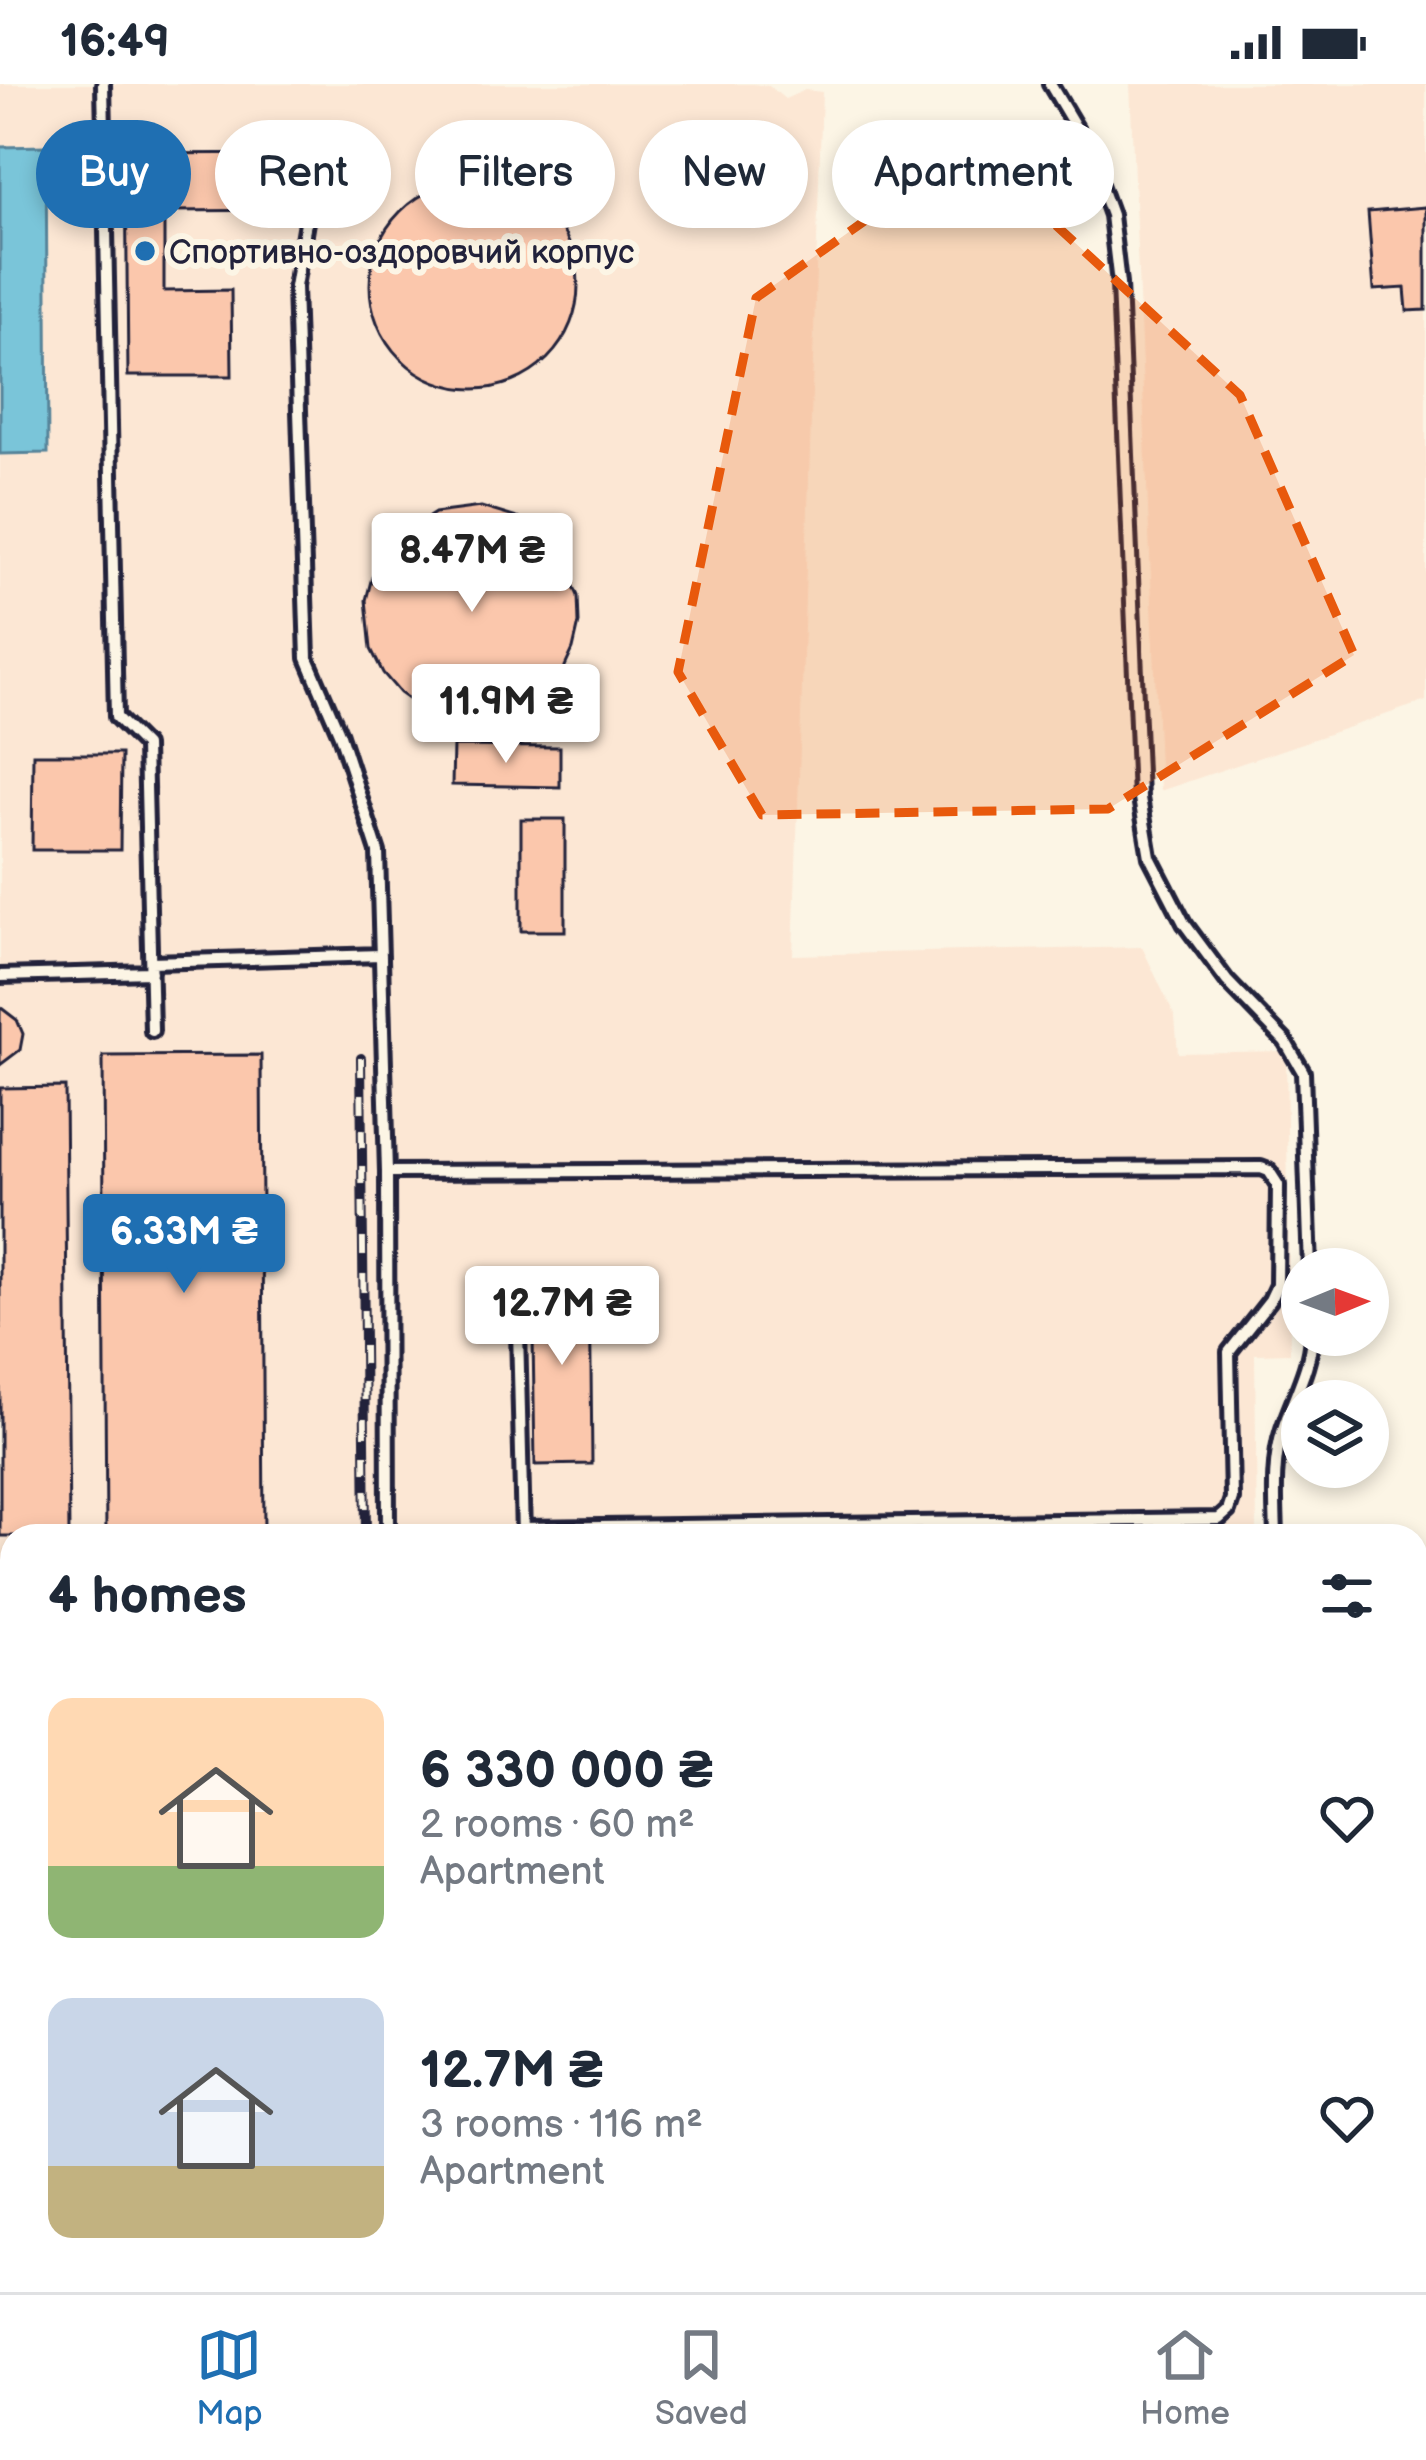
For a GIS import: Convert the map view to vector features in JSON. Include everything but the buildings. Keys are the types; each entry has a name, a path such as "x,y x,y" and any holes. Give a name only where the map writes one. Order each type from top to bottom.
{"lane":[{"path":"103,84 116,717 145,746 152,1031"},
{"path":"1050,84 1085,143 1112,215 1141,798 1150,856 1184,923 1227,981 1285,1041 1303,1072 1309,1248"},
{"path":"305,228 295,287 307,658 340,735 378,852 387,1172 388,1524"},
{"path":"0,976 381,955"},
{"path":"387,1172 1238,1168 1269,1172 1278,1185 1276,1286 1229,1352 1232,1499 1228,1511 1211,1521 929,1524"},
{"path":"518,1330 523,1524"},
{"path":"1276,1524 1281,1434 1307,1356"}],"highlighted area":[{"path":"970,146 1240,395 1354,655 1108,809 762,815 678,672 756,298"}],"shaded area":[{"path":"0,84 753,84 769,86 785,99 805,90 822,92 793,955 1142,947 1175,1017 1178,1053 1286,1051 1289,1248 1281,1248 1281,1353 1255,1354 1257,1524 0,1524"},
{"path":"1130,84 1426,84 1426,701 1160,791"}],"water":[{"path":"36,146 36,228 47,228 48,453 0,454 0,147"}],"railway":[{"path":"361,1058 366,1524"}],"place":[{"name":"Спортивно-оздоровчий корпус","path":"145,251"}]}
